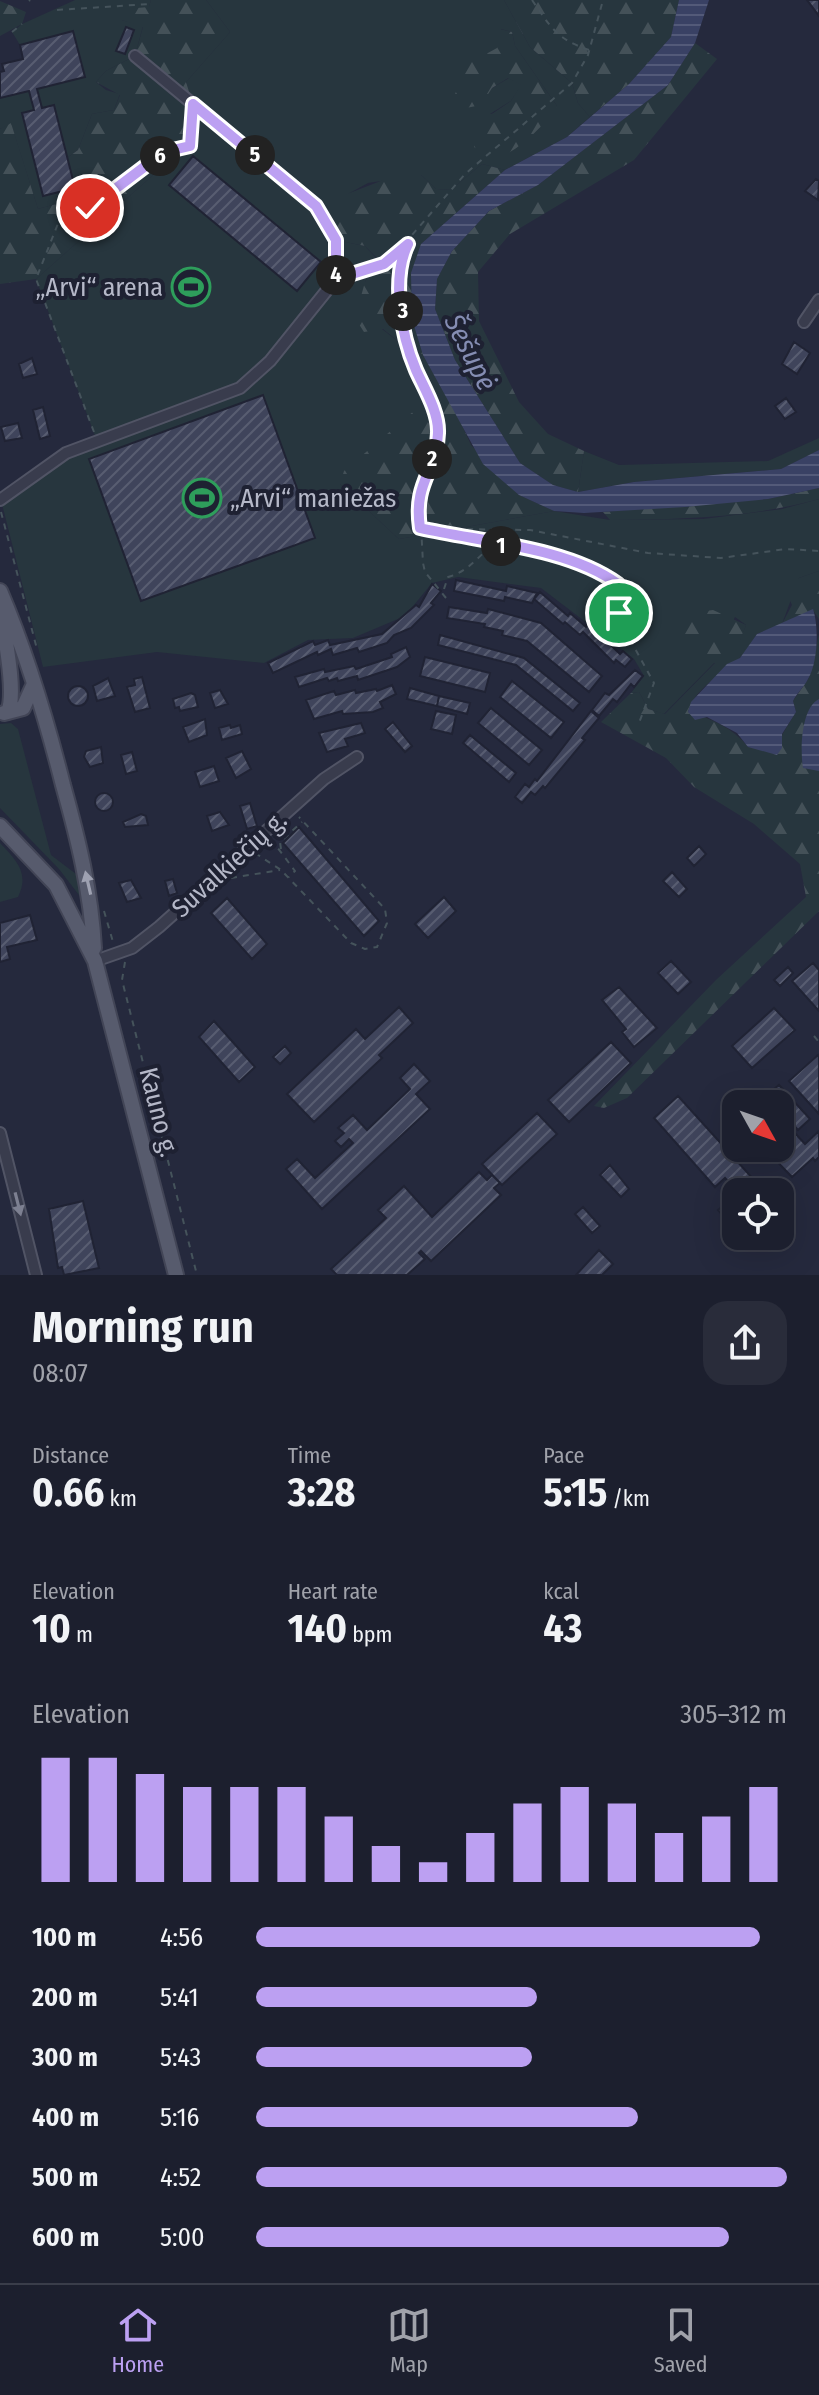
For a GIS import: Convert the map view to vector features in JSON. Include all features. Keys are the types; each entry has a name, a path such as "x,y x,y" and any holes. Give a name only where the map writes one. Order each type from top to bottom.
{"main road":[{"name":"Kauno g.","path":"0,591 26,650 92,897 95,961"},
{"path":"0,600 6,661 13,689 4,713"},
{"path":"4,713 23,708 34,684"},
{"name":"Kauno g.","path":"0,826 32,859 71,908 95,961 176,1275"}],"street":[{"path":"0,500 66,453 240,388 270,361 336,279 336,240 316,206 135,56"},
{"path":"804,322 819,300"},
{"name":"Suvalkiečių g.","path":"95,961 132,948 159,927 324,779 357,757"},
{"path":"0,1133 36,1275"}],"path":[{"path":"95,0 99,8"},
{"path":"532,0 547,27 575,46 589,50"},
{"path":"336,279 384,264 408,244 465,174 572,83 589,50 603,0"},
{"path":"57,10 150,4"},
{"path":"12,32 22,24"},
{"path":"63,211 90,208 164,152 190,146 193,104"},
{"path":"61,203 63,211 36,279 97,441"},
{"path":"408,244 400,260 398,278 408,349 439,432 430,466 419,489 419,521 425,572 446,598"},
{"path":"419,521 458,529 516,528 648,553 721,558 786,549 819,551"},
{"path":"420,528 596,568 618,584 619,613 654,683 639,723"},
{"path":"443,592 448,577 462,574 501,534 516,528"},
{"path":"254,853 289,877 351,943 365,949 377,947 387,923 385,909 297,815"},
{"path":"281,852 280,842 303,821"},
{"path":"270,839 295,871 289,877"},
{"path":"224,879 281,870"},
{"path":"814,1036 819,1042"}],"green space":[{"path":"75,0 151,0 149,7 122,20 143,26 135,56 106,71 96,82 106,90 120,94 114,110 92,114 78,150 67,158 54,105 42,108 37,89 84,77 73,32 20,45 12,32 22,24"},
{"path":"151,0 206,0 230,32 186,82 193,104 190,146 171,151 153,175 36,279 0,284 0,129 11,123 38,209 75,199 84,188 75,188 67,158 78,150 92,114 114,110 120,95 96,82 106,71 135,56 143,27 122,20 113,10 149,7"},
{"path":"206,0 504,0 530,47 572,83 578,103 590,117 567,137 505,170 482,164 451,190 436,189 421,175 368,183 337,200 317,206 336,240 365,246 378,260 365,282 382,329 408,349 429,398 340,484 399,539 554,511 610,520 703,519 782,509 819,499 819,571 799,578 782,624 757,634 746,651 738,644 746,625 735,617 715,662 664,714 648,709 639,692 631,693 644,676 634,659 541,588 458,577 432,583 405,616 353,638 308,640 264,663 157,652 43,667 1,500 66,453 97,441 36,279 153,175 171,151 193,104 186,82 230,32","holes":["501,29 512,32 515,46 557,106 490,114 511,101 522,85 509,78 492,88"]},
{"path":"504,0 679,0 671,37 629,84 590,117 578,103 572,83 530,47"},
{"path":"0,1 26,12 22,24 0,36"},
{"path":"500,29 512,32 515,46 557,106 538,130 518,147 500,157 492,157 474,147 477,124 511,101 521,85 508,78 492,88 481,105 461,109 454,97 466,65 497,48"},
{"path":"695,43 717,59 634,160 510,234 478,272 479,321 519,402 548,434 584,451 578,492 553,485 520,463 455,360 435,309 437,279 452,251 489,211 538,185 668,85"},
{"path":"29,91 34,110 22,113 43,196 85,187 75,199 38,209 11,124 0,129 0,98"},
{"path":"482,164 505,170 421,244 453,406 471,445 519,495 554,511 399,539 340,484 344,471 429,398 408,349 383,329 364,332 355,318 365,282 378,259 365,246 336,240 316,206 399,174 421,175 436,189 451,190"},
{"path":"819,438 819,450 781,469 634,482 578,492 584,451 619,465 768,461"},
{"path":"819,488 819,499 741,514 610,520 603,512 768,499"},
{"path":"819,571 819,619 813,610 782,624 792,605 787,593 799,578"},
{"path":"713,610 746,625 739,643 746,651 705,686 688,712 721,725 748,747 782,748 782,735 796,712 793,701 809,678 819,634 819,911 627,1098 604,1108 594,1106 716,980 806,897 800,864 754,824 694,787 666,758 601,722 631,693 639,692 648,709 665,714 715,663 702,660 681,639 681,627 692,613"},
{"path":"11,723 18,729 51,855 76,874 82,899 59,869 0,808 0,724"},
{"path":"0,843 20,867 22,881 18,897 0,902"}],"water":[{"path":"679,0 709,0 695,43 668,85 538,185 489,211 452,251 437,279 435,309 455,360 520,463 553,485 578,492 634,482 781,469 819,450 819,488 768,499 685,507 584,513 554,511 519,495 483,464 423,355 412,319 411,273 421,244 505,170 567,137 629,84 671,37"},
{"path":"813,609 817,635 814,663 808,679 793,701 796,712 782,734 782,748 777,755 748,747 737,733 707,717 695,720 688,712 691,702 727,664 740,658 757,634"},
{"path":"819,699 819,771 803,768 802,751 805,720 808,711"}],"building":[{"path":"807,0 819,0 819,16"},
{"path":"126,27 134,30 125,54 116,51"},
{"path":"73,31 85,77 37,89 42,108 54,105 75,188 43,196 22,113 34,110 29,91 0,98 0,72 4,71 2,64 23,59 20,45"},
{"path":"193,156 321,262 297,291 169,185"},
{"path":"816,179 819,181 818,200 805,191"},
{"path":"794,342 810,353 797,374 782,364"},
{"path":"32,358 37,374 23,378 19,364"},
{"name":"„Arvi“ maniežas","path":"263,395 315,538 141,601 89,459"},
{"path":"786,398 796,412 785,419 775,406"},
{"path":"43,407 50,436 40,439 33,410"},
{"path":"18,423 22,438 5,441 1,427"},
{"path":"456,580 506,591 507,586 537,593 532,603 505,597 504,601 454,591"},
{"path":"432,584 441,591 431,603 434,605 411,628 394,635 387,643 359,652 357,648 333,655 331,649 318,655 317,652 273,673 268,663 313,641 315,645 328,640 330,645 382,634 416,605 419,607"},
{"path":"540,592 568,616 570,613 586,627 589,624 620,654 623,651 632,659 625,667 616,660 614,663 583,632 580,635 565,622 563,624 534,599"},
{"path":"449,607 487,613 488,609 541,623 602,676 589,692 527,641 502,635 503,631 484,627 485,624 447,618"},
{"path":"440,635 524,658 580,703 573,711 516,665 438,645"},
{"path":"406,647 410,657 397,667 358,680 357,676 338,681 337,678 329,681 327,678 299,687 295,677 324,669 325,672 354,666 356,669 392,657 391,654"},
{"path":"425,657 490,673 485,692 420,676"},
{"path":"635,670 643,676 634,687 631,684 617,702 613,699 599,716 592,710 605,693 609,695"},
{"path":"142,677 150,708 135,712 127,687 135,685 134,679"},
{"path":"108,678 115,696 97,701 93,686"},
{"path":"512,681 564,722 551,738 500,697"},
{"path":"392,685 396,694 380,702 383,708 373,712 343,714 342,711 314,719 306,700 334,691 336,695 355,690 356,693 377,691"},
{"path":"78,686 85,689 88,696 85,703 78,706 71,703 68,696 71,689"},
{"path":"410,688 439,696 437,706 407,699"},
{"path":"220,690 228,704 215,708 210,693"},
{"path":"191,693 195,695 198,707 180,711 179,707 175,708 173,699"},
{"path":"439,696 470,703 467,714 437,706"},
{"path":"491,708 542,750 529,765 478,723"},
{"path":"436,711 456,715 452,734 431,729"},
{"path":"591,711 599,718 582,738 585,740 545,788 543,786 535,795 531,792 522,803 515,797 525,784 529,787 535,779 537,781"},
{"path":"205,719 207,735 189,742 183,727"},
{"path":"393,722 412,746 405,752 385,729"},
{"path":"361,723 365,733 345,739 348,746 327,752 319,733"},
{"path":"230,725 231,728 240,725 242,734 222,740 219,728"},
{"path":"470,735 516,773 509,782 463,743"},
{"path":"101,747 103,763 90,767 84,757 86,751"},
{"path":"242,751 251,769 236,778 226,758"},
{"path":"132,752 137,771 126,774 121,755"},
{"path":"214,766 219,781 200,787 195,772"},
{"path":"104,793 113,802 104,811 95,802"},
{"path":"250,803 257,826 247,829 240,806"},
{"path":"220,812 229,825 212,831 207,816"},
{"path":"141,814 146,816 148,825 125,827 123,822"},
{"path":"299,827 379,921 364,936 283,843"},
{"path":"699,846 706,854 694,866 687,858"},
{"path":"672,872 687,889 679,897 663,881"},
{"path":"173,879 177,893 169,896 165,881"},
{"path":"131,880 141,898 127,902 119,883"},
{"path":"444,897 456,911 428,938 415,924"},
{"path":"227,898 267,944 252,959 211,913"},
{"path":"30,915 37,940 7,947 10,959 0,962 0,923"},
{"path":"671,961 691,982 678,994 658,973"},
{"path":"813,963 819,970 819,1011 792,981"},
{"path":"788,967 793,973 780,986 774,980"},
{"path":"619,987 657,1028 634,1047 622,1032 626,1029 602,1000"},
{"path":"399,1007 413,1023 379,1055 382,1058 314,1122 287,1094 356,1029 365,1039"},
{"path":"774,1008 795,1030 752,1068 732,1046"},
{"path":"214,1021 255,1067 239,1082 199,1037"},
{"path":"611,1042 631,1063 569,1122 548,1100"},
{"path":"285,1046 291,1053 280,1064 273,1057"},
{"path":"819,1057 819,1114 789,1081"},
{"path":"414,1064 430,1081 416,1094 430,1109 322,1209 286,1169 297,1159 315,1178 353,1143 349,1139 341,1147 335,1141 344,1133 338,1128 353,1115 367,1130 410,1089 400,1078"},
{"path":"678,1096 722,1145 722,1162 738,1162 752,1178 722,1178 715,1187 654,1118"},
{"path":"794,1101 810,1119 798,1130 794,1126"},
{"path":"537,1113 557,1134 502,1185 482,1164"},
{"path":"819,1131 819,1157 815,1161 813,1158 792,1177 778,1162 794,1162 794,1132 805,1144"},
{"path":"610,1165 629,1189 621,1197 600,1175"},
{"path":"479,1172 487,1180 492,1175 500,1183 494,1188 501,1195 431,1261 421,1251 419,1253 425,1259 407,1275 337,1275 331,1269 386,1218 378,1210 404,1186 432,1217"},
{"path":"83,1201 99,1268 64,1275 62,1267 58,1268 49,1209"},
{"path":"583,1207 600,1226 592,1233 575,1214"},
{"path":"599,1250 613,1264 602,1275 576,1275"}],"place":[{"name":"„Arvi“ arena","path":"191,287"},
{"name":"„Arvi“ maniežas","path":"202,498"}],"route":[{"path":"90,208 164,152 190,146 193,104 316,206 336,240 336,279 384,264 408,244 400,260 398,278 408,349 429,398 439,432 430,466 419,489 417,505 420,528 547,554 596,568 618,584 621,595 619,613"}],"water label":[{"name":"Šešupė","path":"471,352"}]}
